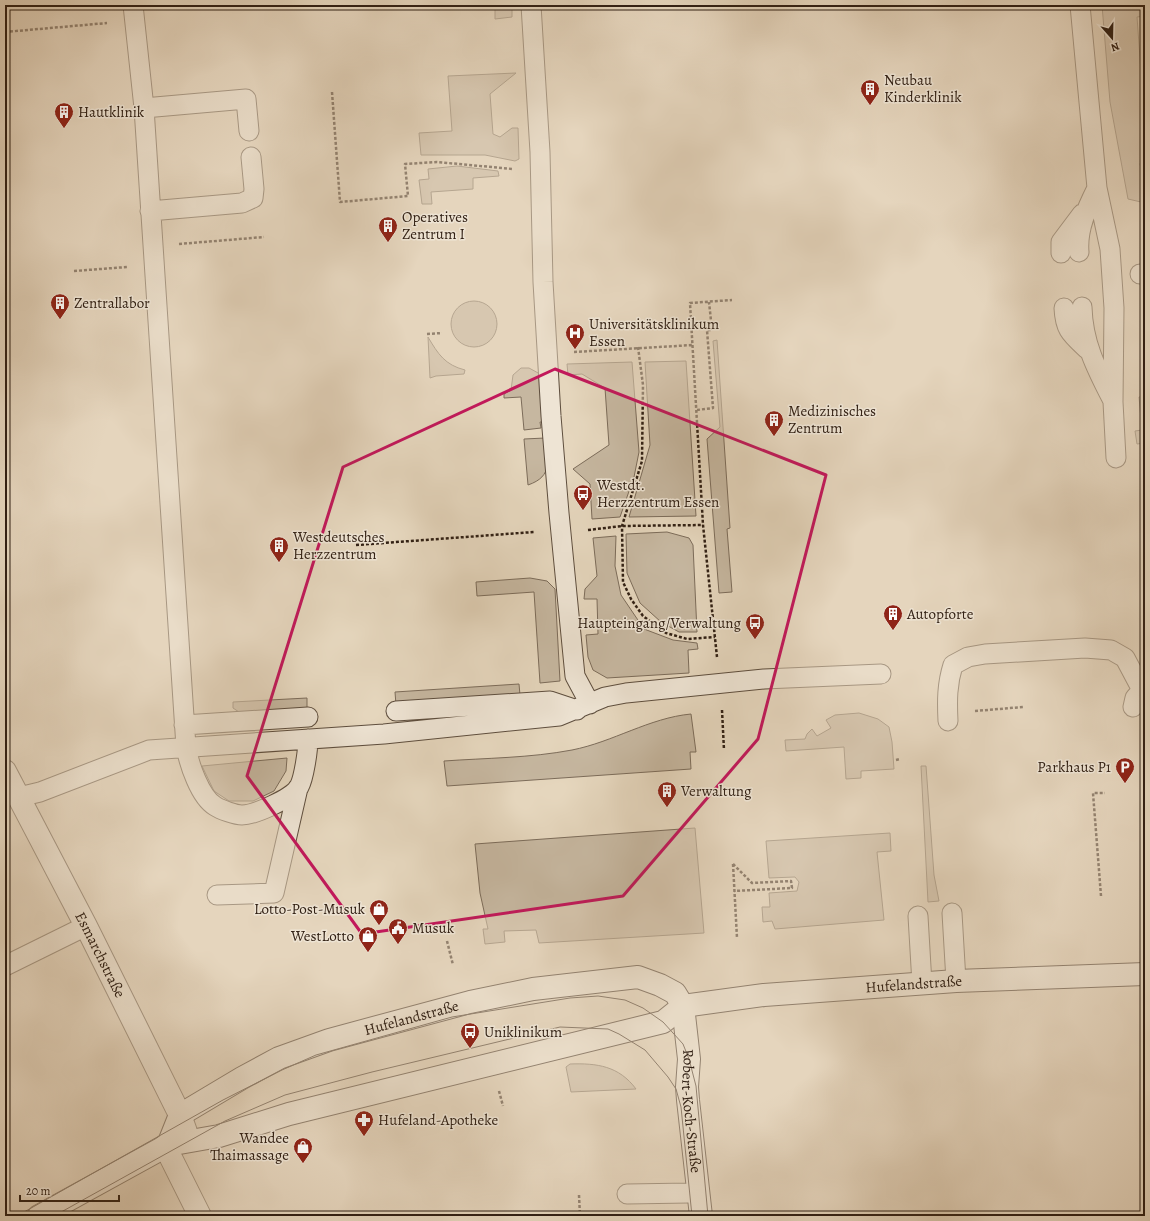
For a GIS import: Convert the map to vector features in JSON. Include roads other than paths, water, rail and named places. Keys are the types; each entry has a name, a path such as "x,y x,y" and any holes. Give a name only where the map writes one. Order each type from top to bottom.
{"main road":[{"name":"Esmarchstraße","path":"5,771 86,926 180,1115"},
{"name":"Hufelandstraße","path":"180,1115 242,1078 280,1058 329,1040 470,1002 533,989 638,977 660,985 675,993 683,1006 764,995 956,981 1144,974"},
{"path":"39,1216 174,1144 219,1136 289,1114 663,1022 683,1006"},
{"name":"Robert-Koch-Straße","path":"683,1006 689,1058 687,1087 701,1216"},
{"path":"180,1115 174,1144 200,1216"}],"lane":[{"path":"133,5 144,108 184,724 186,747 190,766 201,790 215,806 241,815 273,806 298,788"},
{"path":"531,5 541,172 544,282 551,416 575,676 584,707"},
{"path":"1080,5 1096,188 1110,248 1114,308 1113,402 1116,458"},
{"path":"144,108 246,99 249,131"},
{"path":"150,211 242,203 253,198 254,189 251,157"},
{"path":"1070,253 1061,242 1086,210 1096,188"},
{"path":"1073,307 1083,328 1089,352 1113,402"},
{"path":"948,721 947,696 949,677 953,665 968,657 985,654 1084,648 1111,650 1125,658 1143,690 1135,698 1133,707"},
{"path":"19,797 40,792 149,750 384,734 559,716 584,707 605,697 626,693 764,679 881,674"},
{"path":"396,711 550,702 584,707"},
{"path":"184,724 308,717"},
{"path":"217,895 274,893 308,751 308,739"},
{"path":"952,913 956,981"},
{"path":"918,916 922,984"},
{"path":"5,966 86,926"},
{"path":"627,1194 689,1193 698,1191"}],"tram line":[{"path":"17,1216 223,1100 282,1070 316,1055 452,1017 570,998 598,996 625,1000 643,1008 663,1022 683,1044 689,1059 696,1086 708,1216"},
{"path":"54,1216 225,1121 285,1095 372,1072 560,1027 608,1029 619,1034 645,1050 668,1077 676,1089 681,1107 692,1216"}],"place":[{"name":"Neubau Kinderklinik","path":"870,106"},
{"name":"Hautklinik","path":"64,129"},
{"name":"Operatives Zentrum I","path":"388,243"},
{"name":"Zentrallabor","path":"60,320"},
{"name":"Universitätsklinikum Essen","path":"575,350"},
{"name":"Medizinisches Zentrum","path":"774,437"},
{"name":"Westdt. Herzzentrum Essen","path":"583,511"},
{"name":"Westdeutsches Herzzentrum","path":"279,563"},
{"name":"Autopforte","path":"893,631"},
{"name":"Haupteingang/Verwaltung","path":"755,640"},
{"name":"Parkhaus P1","path":"1125,784"},
{"name":"Verwaltung","path":"667,808"},
{"name":"Lotto-Post-Musuk","path":"379,926"},
{"name":"Musuk","path":"398,945"},
{"name":"WestLotto","path":"368,953"},
{"name":"Uniklinikum","path":"470,1049"},
{"name":"Hufeland-Apotheke","path":"364,1137"},
{"name":"Wandee Thaimassage","path":"303,1164"}]}
